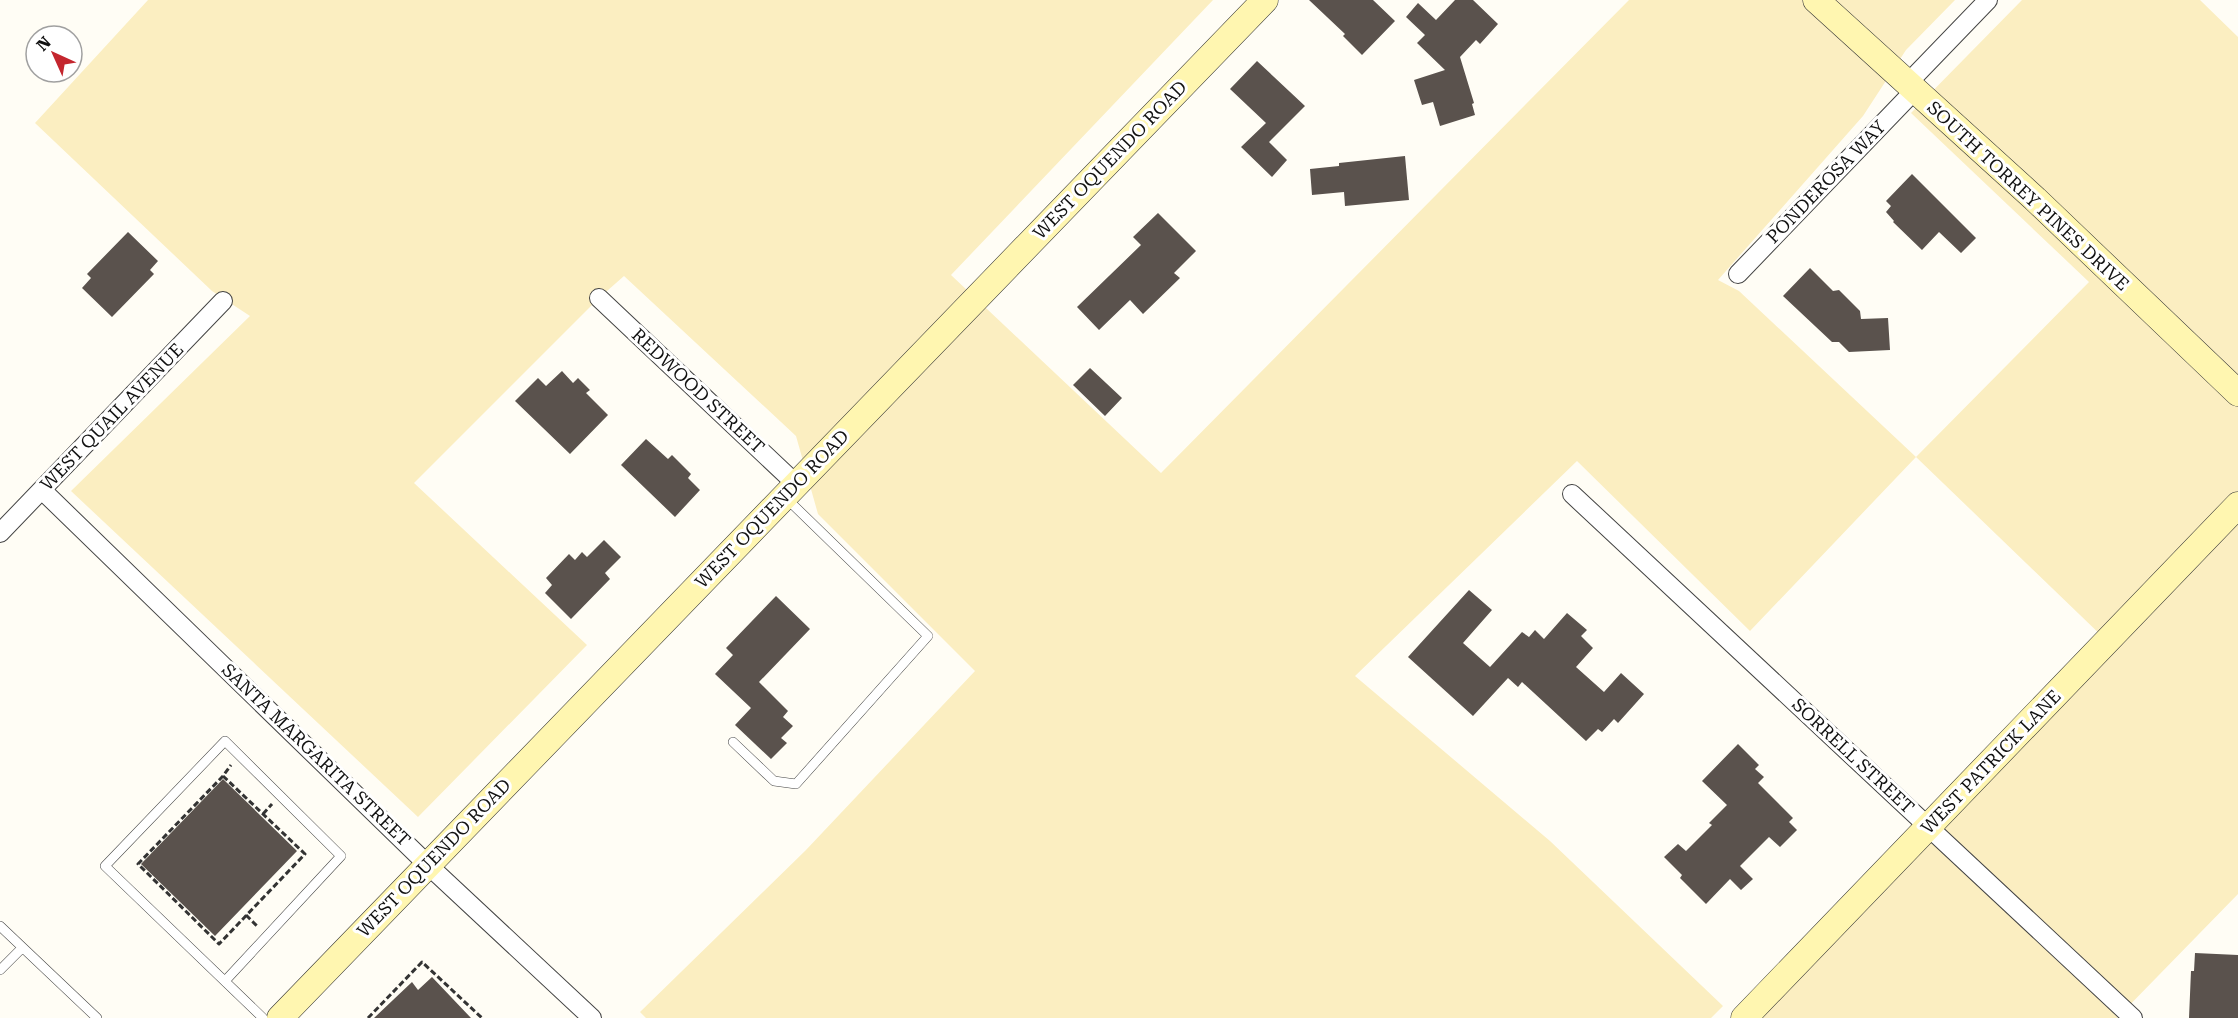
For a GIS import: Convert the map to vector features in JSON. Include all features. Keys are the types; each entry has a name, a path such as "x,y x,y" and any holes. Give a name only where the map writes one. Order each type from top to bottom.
{"street":[{"name":"WEST OQUENDO ROAD","path":"280,1018 1265,0"},
{"name":"SOUTH TORREY PINES DRIVE","path":"1816,0 2035,200 2238,393"},
{"name":"PONDEROSA WAY","path":"1738,274 1988,0"},
{"name":"REDWOOD STREET","path":"599,298 790,490"},
{"name":"WEST QUAIL AVENUE","path":"0,533 223,301"},
{"name":"SANTA MARGARITA STREET","path":"42,490 428,865 592,1018"},
{"name":"SORRELL STREET","path":"1572,494 2133,1018"},
{"name":"WEST PATRICK LANE","path":"1744,1018 2238,505"}],"lane":[{"path":"733,742 774,781 796,784 928,636 790,490"},
{"path":"225,981 341,856 225,741 105,866 263,1018"},
{"path":"0,926 97,1018"},
{"path":"0,970 22,948"}],"path":[{"path":"223,776 305,854 219,944 138,864 223,776"},
{"path":"368,1018 422,962 482,1018"}],"sand":[{"path":"148,0 1213,0 951,275 1161,473 1629,0 1955,0 1906,50 1863,116 1718,280 1739,291 1916,457 1750,631 1577,461 1355,676 1550,841 1723,1006 1711,1018 646,1018 640,1012 806,850 975,671 818,514 796,436 624,276 599,298 414,483 587,645 418,817 71,491 250,316 212,291 35,123 71,84 84,84 84,70"},
{"path":"2022,0 2200,0 2238,37 2238,894 2117,1018 1758,1018 2107,641 1916,457 2089,282 1911,113"}],"building":[{"path":"1309,0 1373,0 1395,21 1362,55 1343,36 1345,34"},
{"path":"1455,0 1473,0 1498,24 1480,44 1476,40 1460,57 1474,103 1472,104 1475,115 1440,126 1433,102 1422,105 1414,80 1445,70 1417,43 1425,35 1406,17 1418,3 1436,20"},
{"path":"1257,61 1305,106 1269,142 1287,160 1272,177 1241,147 1266,123 1230,89"},
{"path":"1405,156 1409,200 1345,206 1344,192 1312,195 1310,169 1339,166 1339,163"},
{"path":"1912,174 1976,238 1961,253 1939,232 1922,250 1886,212 1891,206 1886,201"},
{"path":"1158,213 1196,251 1174,273 1180,278 1143,314 1130,300 1099,330 1077,307 1141,245 1133,237"},
{"path":"128,232 158,261 150,270 154,274 112,317 82,288 91,278 87,274"},
{"path":"1810,268 1833,291 1839,290 1860,311 1861,319 1888,318 1890,350 1849,352 1839,342 1832,342 1783,296"},
{"path":"1090,368 1122,398 1105,416 1073,385"},
{"path":"562,371 573,383 578,378 590,390 586,393 608,415 570,454 515,401 538,378 546,386"},
{"path":"646,439 668,459 672,455 691,474 688,478 700,490 675,517 621,465"},
{"path":"604,540 621,557 605,573 610,579 571,619 545,593 552,585 546,578 569,554 575,560 582,552 587,557"},
{"path":"1469,590 1492,610 1463,643 1490,667 1522,632 1529,637 1535,630 1544,639 1567,613 1587,630 1581,636 1593,648 1576,667 1604,692 1621,673 1644,694 1618,723 1614,719 1602,732 1598,729 1586,741 1522,682 1518,687 1508,678 1473,716 1408,657"},
{"path":"776,596 810,629 759,682 788,711 783,717 793,726 781,738 787,743 771,759 735,725 751,708 715,674 733,655 726,648"},
{"path":"1738,744 1759,765 1755,769 1764,777 1758,783 1793,818 1789,822 1797,830 1780,847 1769,837 1740,866 1753,879 1741,890 1730,879 1706,904 1680,878 1682,875 1664,857 1678,844 1686,851 1712,825 1709,823 1727,805 1702,781"},
{"path":"223,779 297,851 215,936 141,864"},
{"path":"2195,953 2238,955 2238,1018 2189,1018 2191,971 2194,971"},
{"path":"432,977 471,1018 374,1018 412,982 418,990"}]}
